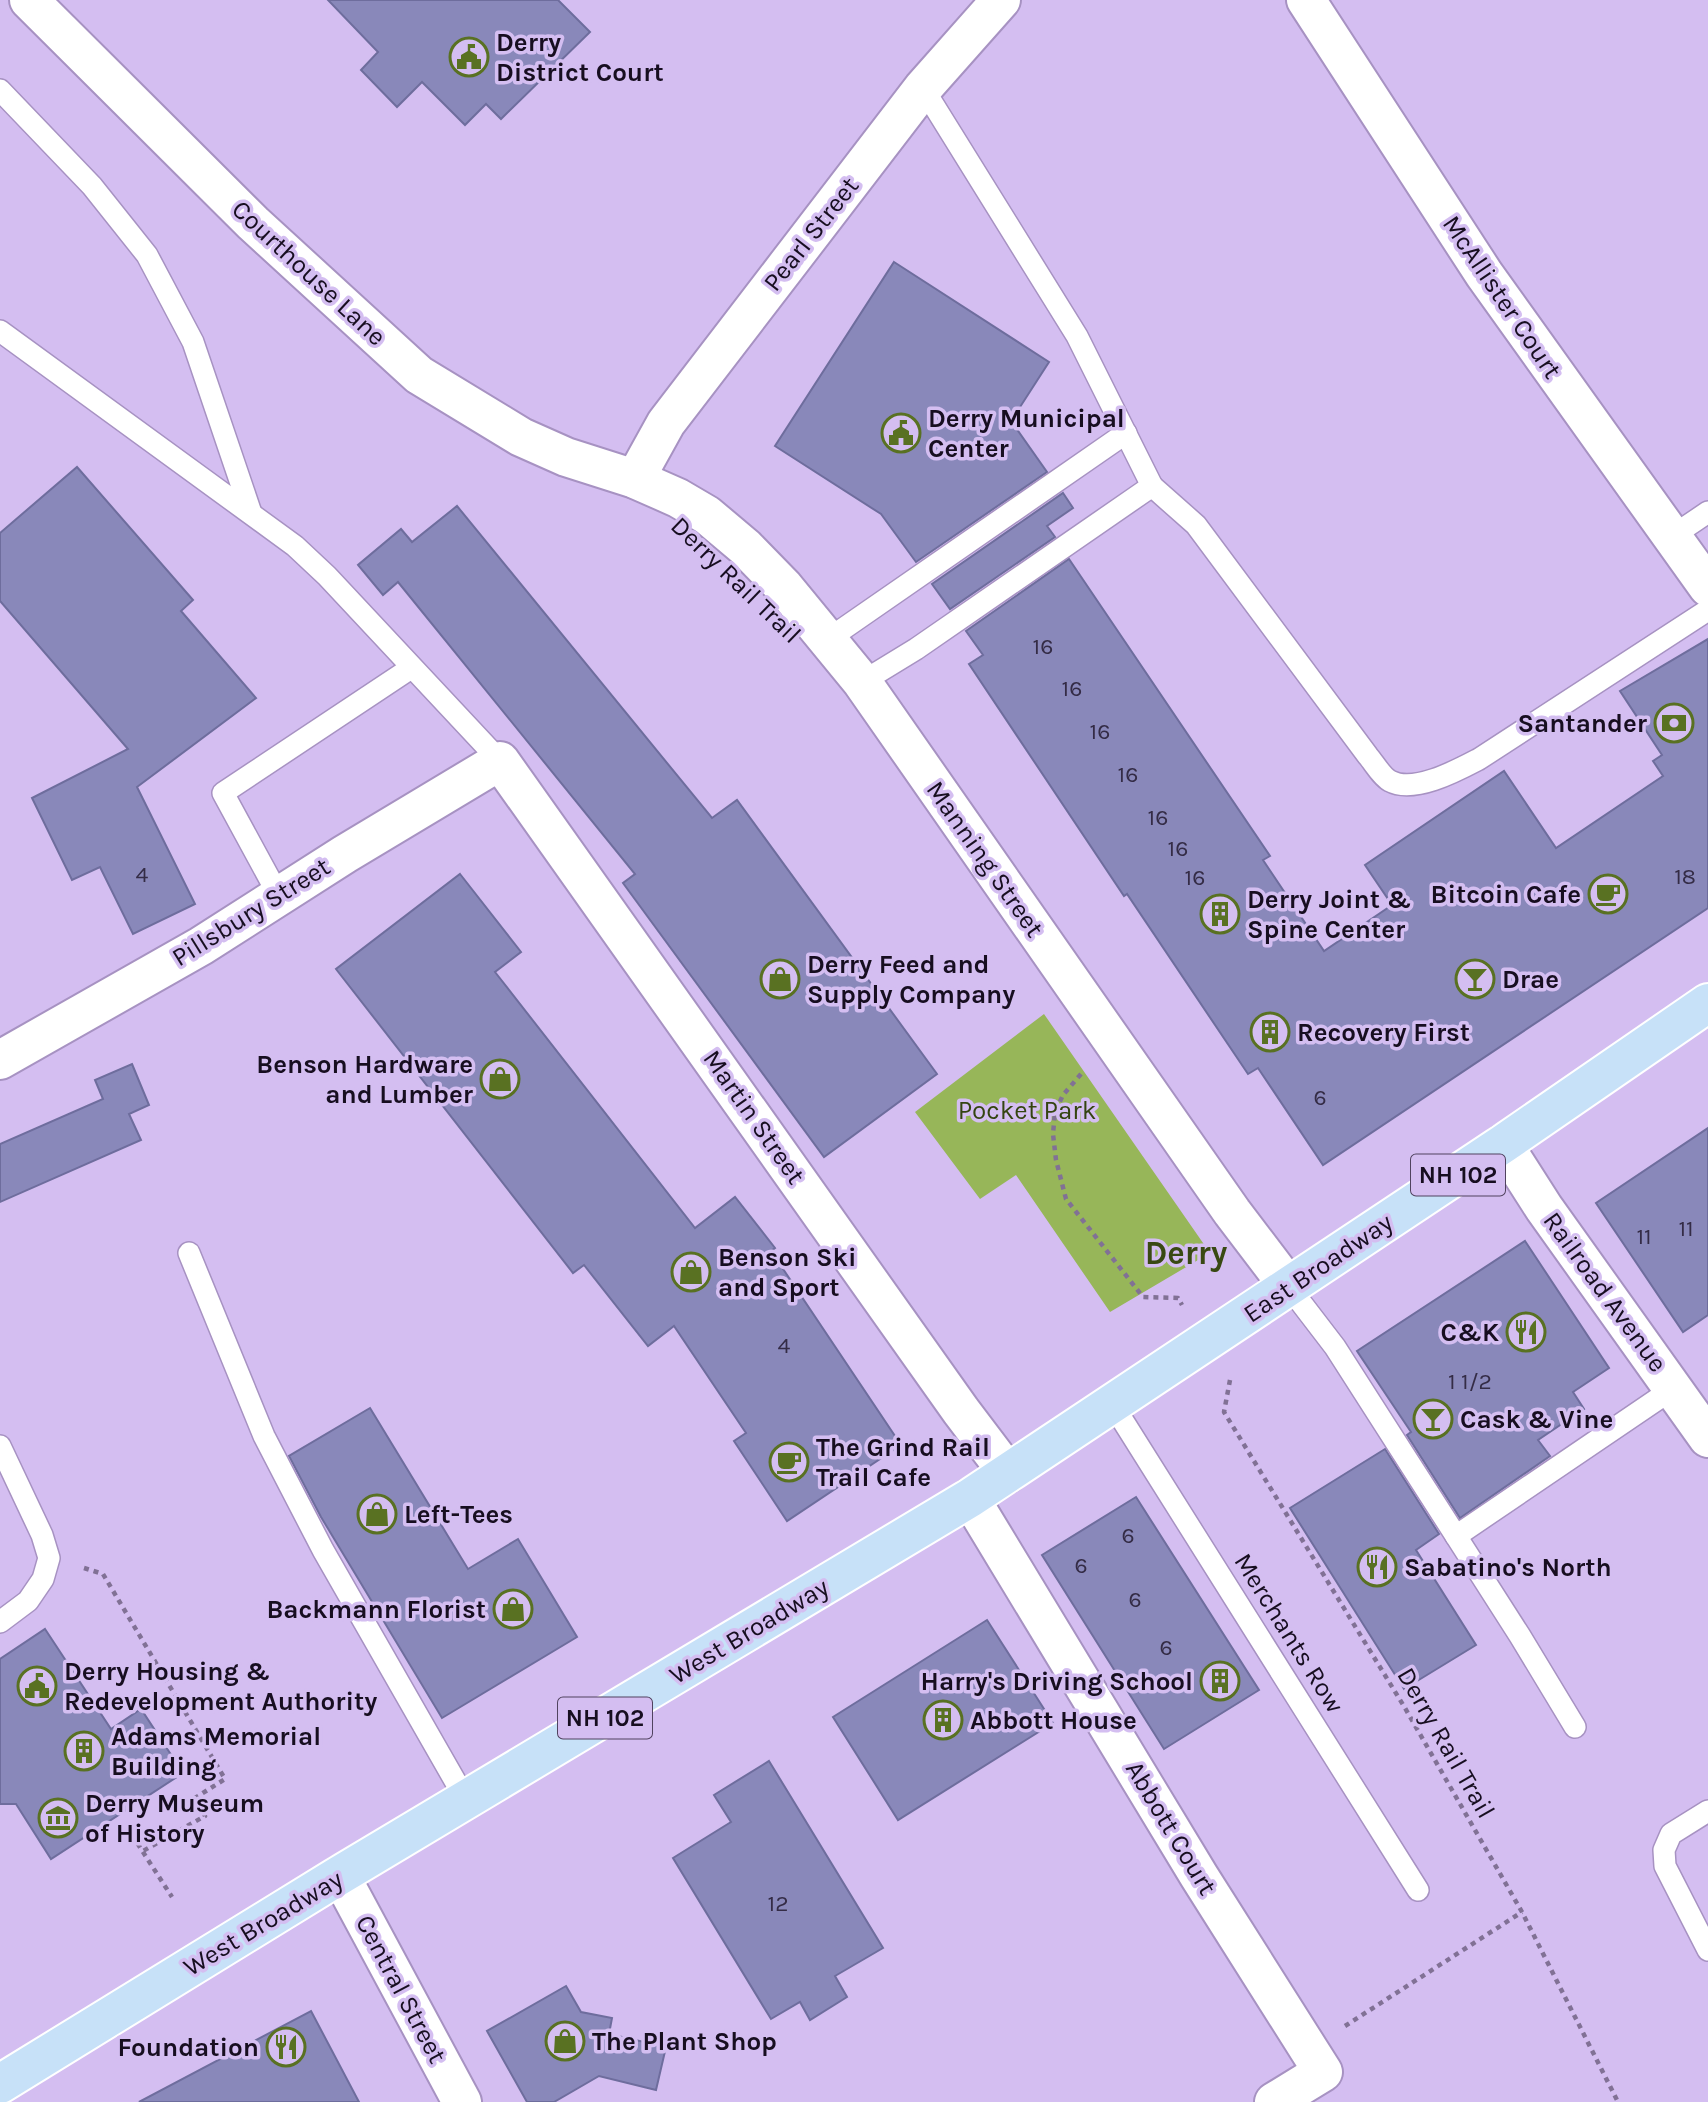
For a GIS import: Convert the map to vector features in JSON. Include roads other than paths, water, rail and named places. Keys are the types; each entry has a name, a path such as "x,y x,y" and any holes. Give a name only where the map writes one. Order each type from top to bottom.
{"main road":[{"name":"East Broadway","path":"1205,1342 1503,1144 1708,1003"},
{"name":"West Broadway","path":"0,2084 340,1875 971,1498 1205,1342"}],"street":[{"name":"Courthouse Lane","path":"29,0 253,223 419,375 521,437 566,457 635,479"},
{"name":"Pearl Street","path":"635,479 666,423 923,89 1001,0"},
{"name":"McAllister Court","path":"1306,0 1484,274 1708,587"},
{"name":"Manning Street","path":"635,479 678,498 707,515 745,547 784,587 862,682 1240,1223 1289,1287"},
{"name":"Pillsbury Street","path":"0,1060 201,946 500,761"},
{"name":"Martin Street","path":"500,761 961,1411 1008,1473"},
{"name":"Railroad Avenue","path":"1503,1144 1544,1208 1708,1438"},
{"name":"Abbott Court","path":"971,1498 1199,1876 1323,2072 1274,2102"},
{"name":"Central Street","path":"340,1875 462,2102"}],"lane":[{"path":"923,89 1077,336 1152,486 1196,525 1368,756 1390,781 1412,785 1441,778 1479,760 1708,610"},
{"path":"0,90 92,186 146,256 193,342 250,513"},
{"path":"0,331 295,546 327,576 500,761"},
{"path":"827,640 1126,433"},
{"path":"862,682 916,649 1152,486"},
{"path":"1671,537 1708,512"},
{"path":"279,896 223,793 411,668"},
{"path":"189,1253 264,1436 323,1550 466,1800"},
{"path":"1289,1287 1335,1347 1576,1727"},
{"path":"1456,1536 1674,1388"},
{"name":"Merchants Row","path":"1112,1405 1418,1890"},
{"path":"0,1446 42,1535 49,1558 43,1579 27,1601 0,1622"},
{"path":"1708,1811 1671,1834 1664,1850 1665,1866 1708,1950"}],"place":[{"name":"Derry District Court","path":"469,57"},
{"name":"Derry Municipal Center","path":"901,433"},
{"name":"Santander","path":"1674,723"},
{"name":"Bitcoin Cafe","path":"1608,894"},
{"name":"Derry Joint & Spine Center","path":"1220,914"},
{"name":"Derry Feed and Supply Company","path":"780,979"},
{"name":"Drae","path":"1475,979"},
{"name":"Recovery First","path":"1270,1032"},
{"name":"Benson Hardware and Lumber","path":"500,1079"},
{"name":"Benson Ski and Sport","path":"691,1272"},
{"name":"C&K","path":"1526,1332"},
{"name":"Cask & Vine","path":"1433,1419"},
{"name":"The Grind Rail Trail Cafe","path":"789,1462"},
{"name":"Left-Tees","path":"377,1514"},
{"name":"Sabatino's North","path":"1377,1567"},
{"name":"Backmann Florist","path":"513,1609"},
{"name":"Harry's Driving School","path":"1220,1681"},
{"name":"Derry Housing & Redevelopment Authority","path":"37,1686"},
{"name":"Abbott House","path":"943,1720"},
{"name":"Adams Memorial Building","path":"84,1751"},
{"name":"Derry Museum of History","path":"58,1818"},
{"name":"The Plant Shop","path":"565,2041"},
{"name":"Foundation","path":"286,2047"}],"district":[{"name":"Derry","path":"1186,1253"}],"park label":[{"name":"Pocket Park","path":"1027,1110"}]}
